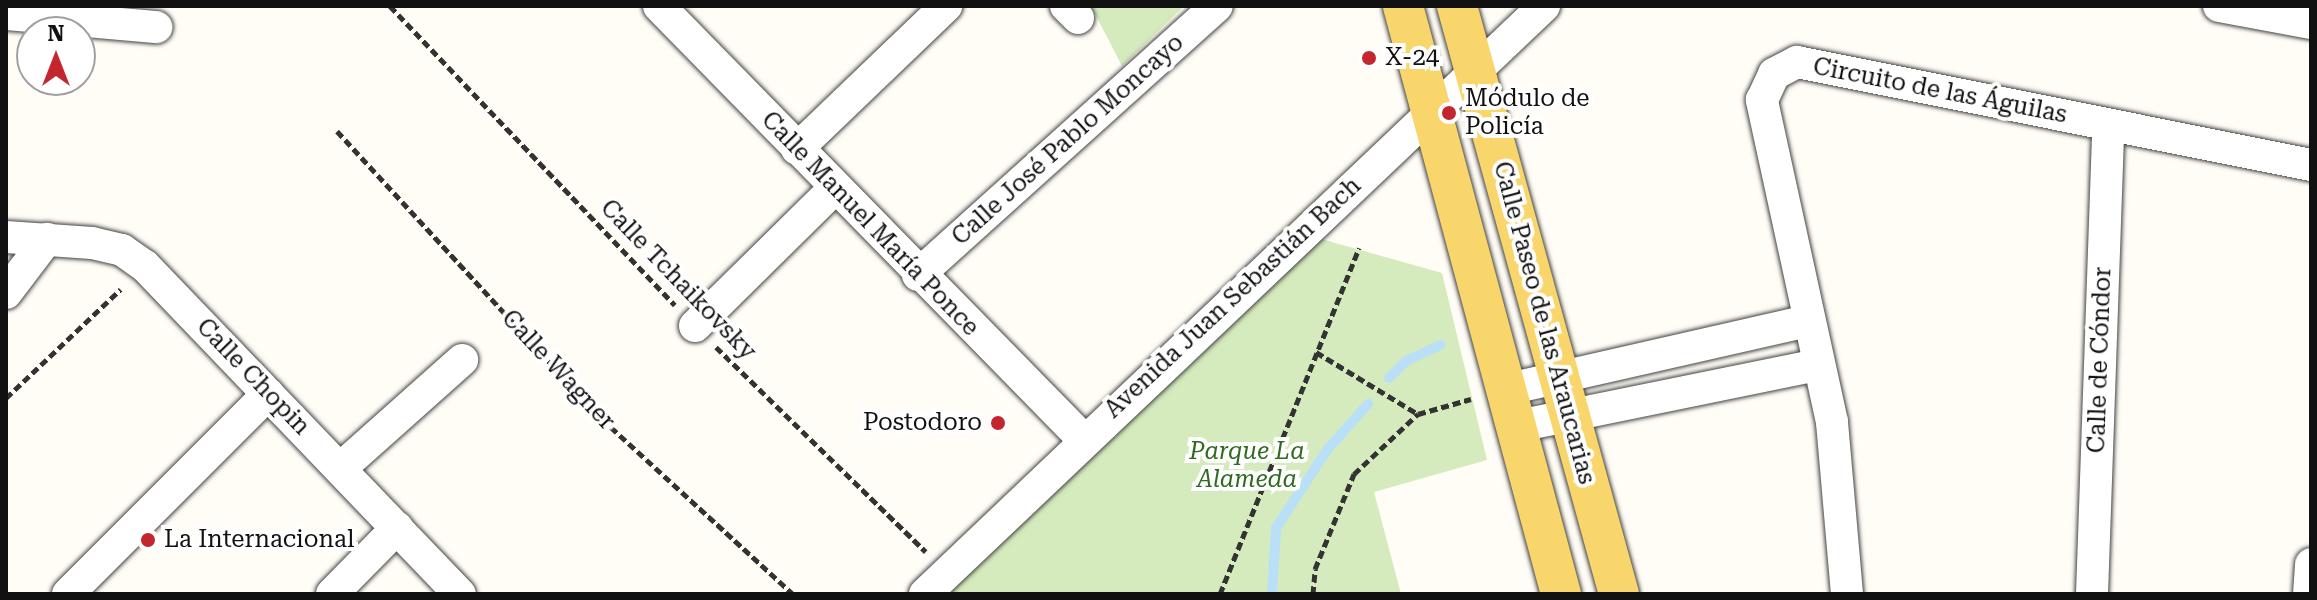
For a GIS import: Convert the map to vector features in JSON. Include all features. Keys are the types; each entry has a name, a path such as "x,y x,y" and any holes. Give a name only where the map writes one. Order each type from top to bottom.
{"main road":[{"path":"1403,6 1513,427 1561,594"},
{"name":"Calle Paseo de las Araucarias","path":"1457,6 1619,594"}],"street":[{"name":"Calle Manuel María Ponce","path":"659,6 918,275 1083,439"},
{"path":"797,149 946,6"},
{"name":"Calle José Pablo Moncayo","path":"918,275 1217,6"},
{"name":"Avenida Juan Sebastián Bach","path":"936,583 1083,439 1544,6"},
{"path":"2219,6 2295,16"},
{"path":"6,14 156,27"},
{"name":"Circuito de las Águilas","path":"1847,594 1832,422 1817,365 1762,100 1774,74 1797,62 2311,165"},
{"name":"Calle de Cóndor","path":"2092,594 2108,125"},
{"path":"695,326 835,188"},
{"name":"Calle Chopin","path":"6,237 47,239 122,250 145,266 342,467 460,594"},
{"path":"6,293 47,239"},
{"path":"1504,390 1808,321"},
{"path":"342,467 462,360"},
{"path":"1513,427 1817,365"},
{"path":"68,594 268,394"},
{"path":"332,594 397,528"},
{"path":"2309,594 2311,564"}],"path":[{"name":"Calle Tchaikovsky","path":"390,6 936,583"},
{"name":"Calle Wagner","path":"337,131 602,419 793,594"},
{"path":"1220,594 1359,248"},
{"path":"6,398 145,266"},
{"path":"1316,352 1418,414"},
{"path":"1313,594 1315,569 1354,474 1418,414 1504,390"}],"green space":[{"path":"1091,6 1184,6 1122,66"},
{"name":"Parque La Alameda","path":"1307,235 1442,273 1487,460 1374,492 1401,594 946,594"}],"waterway":[{"path":"1389,378 1406,361 1440,345"},
{"path":"1272,594 1276,528 1327,450 1368,404"}],"place":[{"name":"X-24","path":"1369,58"},
{"name":"Módulo de Policía","path":"1449,113"},
{"name":"Postodoro","path":"998,423"},
{"name":"La Internacional","path":"148,540"}]}
